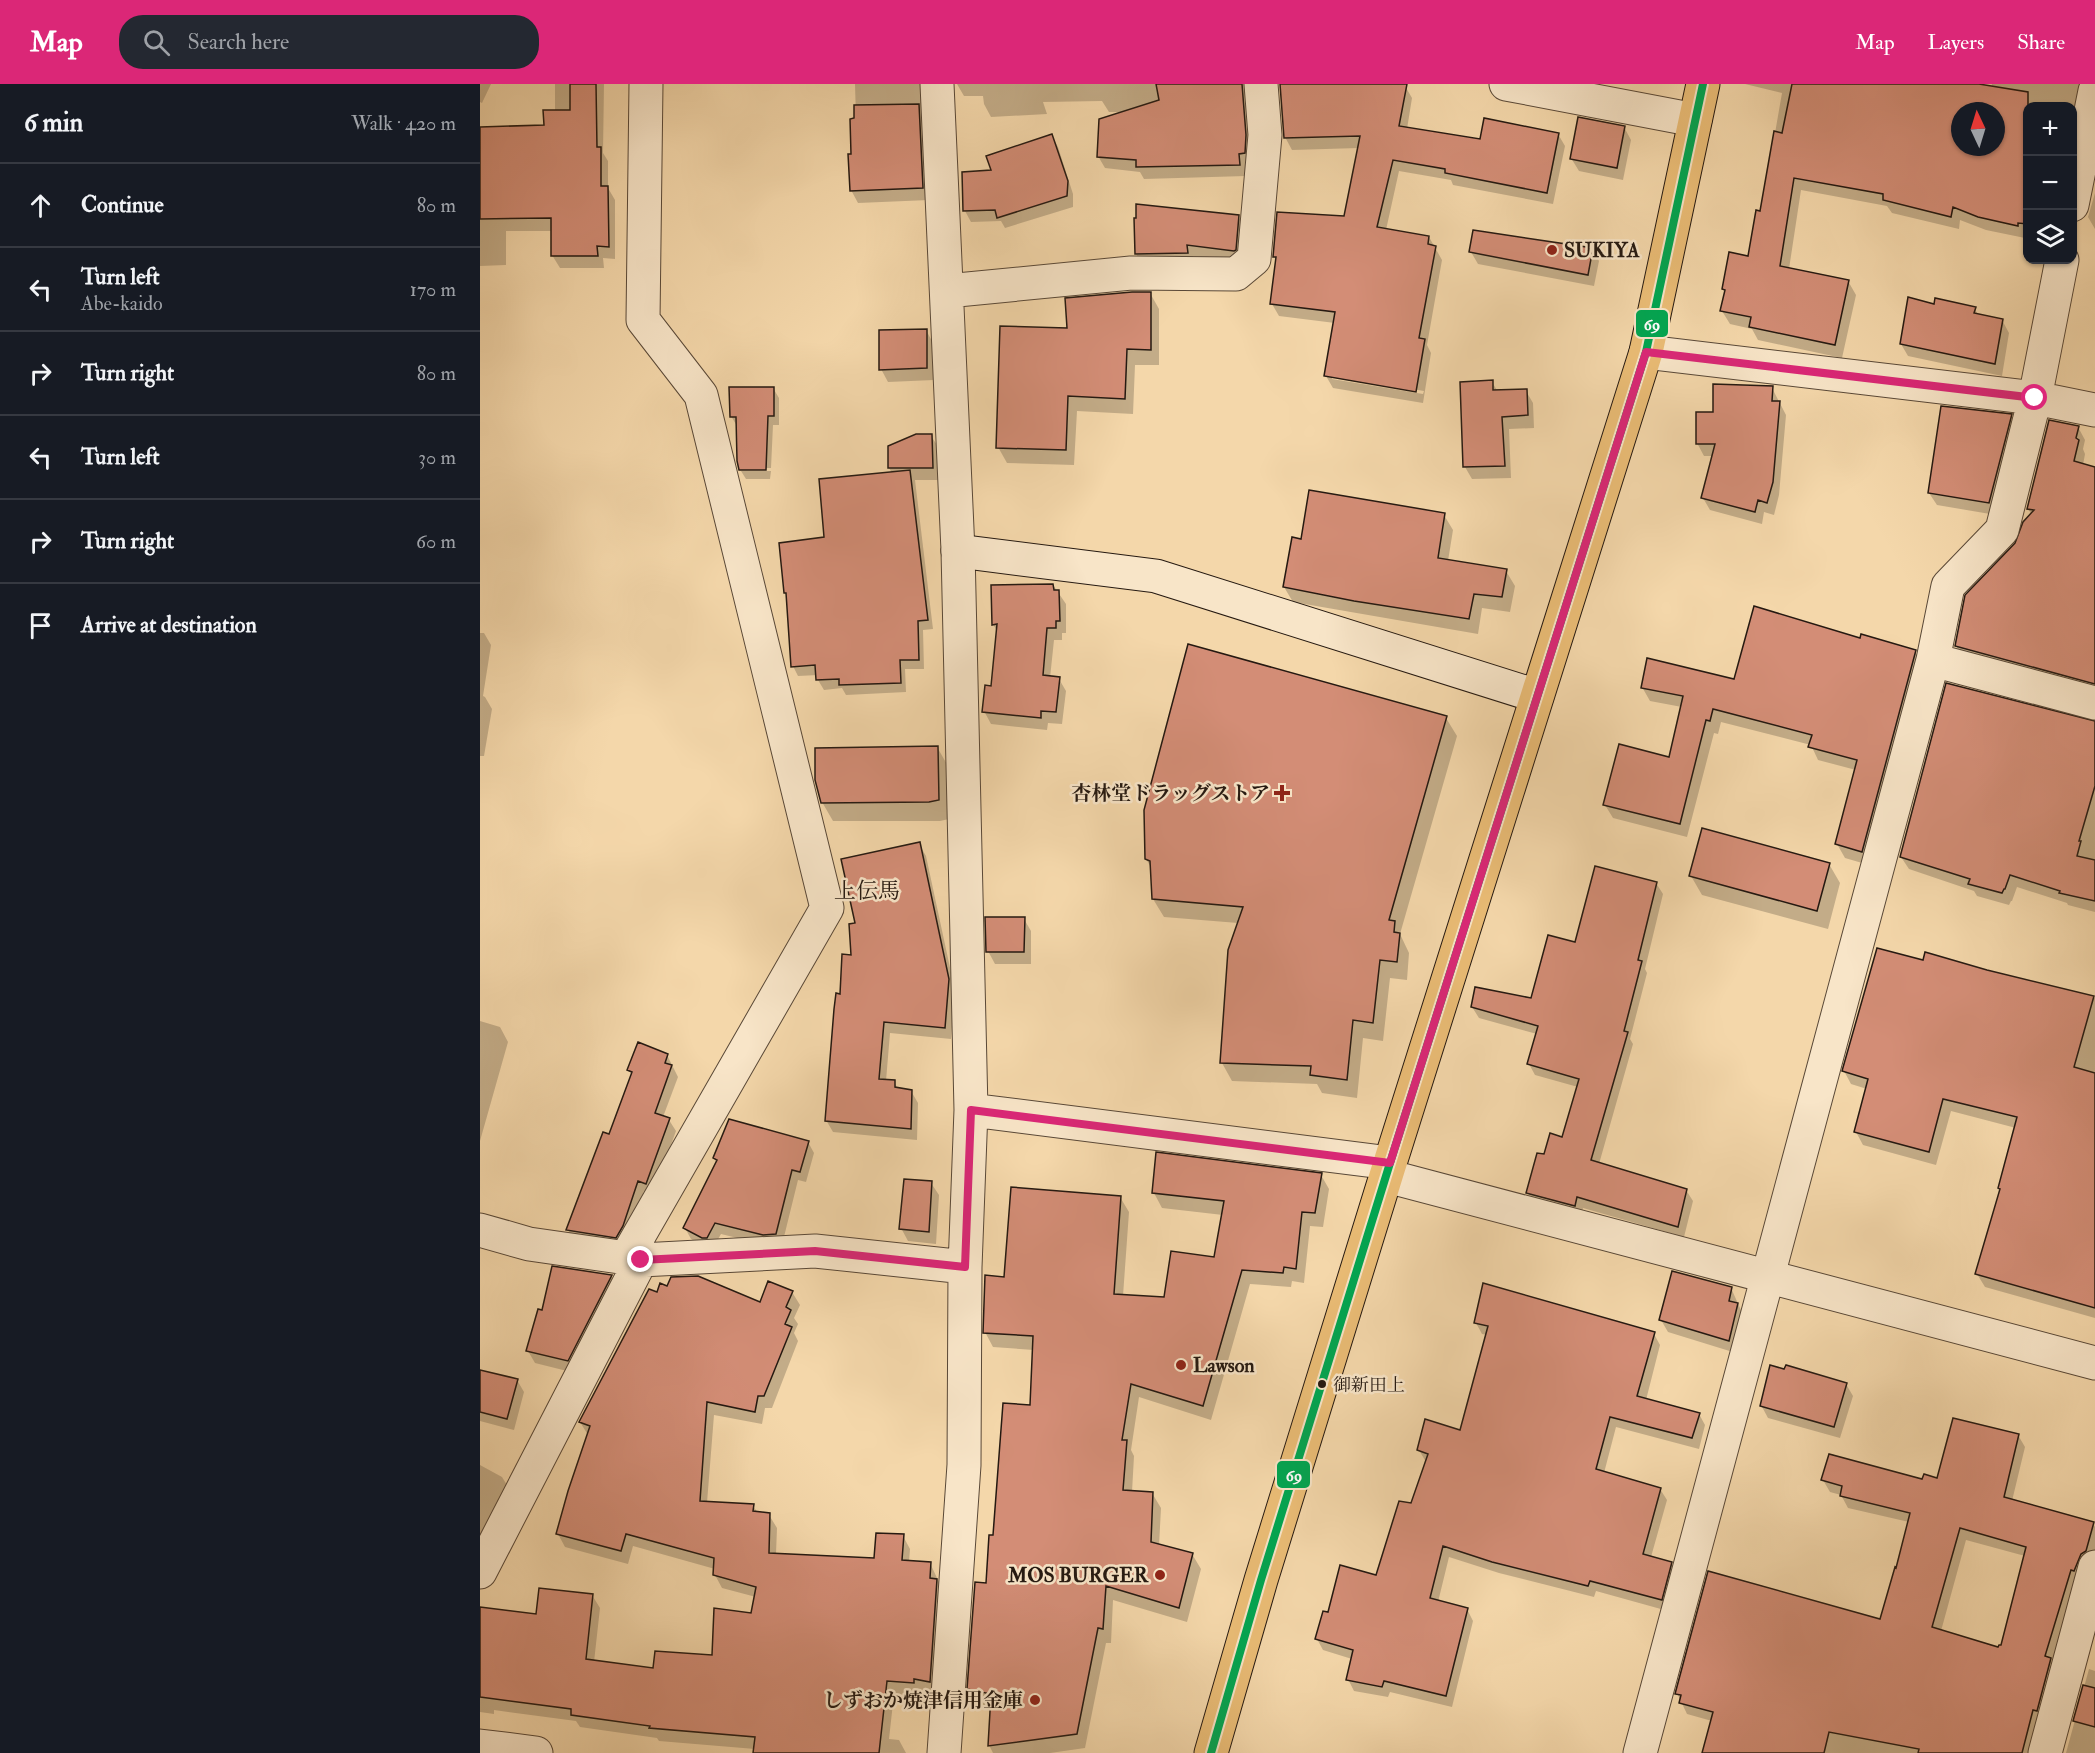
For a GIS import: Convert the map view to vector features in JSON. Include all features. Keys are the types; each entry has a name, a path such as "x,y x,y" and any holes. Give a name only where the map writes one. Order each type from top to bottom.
{"main road":[{"path":"1211,1753 1261,1580 1388,1169 1646,352 1704,84"}],"street":[{"path":"480,1572 633,1259 827,908 701,395 643,320 646,84"},
{"path":"937,84 958,551 971,1110 965,1267 964,1465 944,1753"},
{"path":"947,291 1131,273 1236,274 1254,258 1265,135 1261,84"},
{"path":"1506,84 1695,120"},
{"path":"2077,185 2095,91"},
{"path":"1640,1753 1933,660 1948,586 2002,530 2035,398 2061,264"},
{"path":"1646,352 2035,398 2095,410"},
{"path":"958,551 1156,576 1537,696"},
{"path":"1933,660 2095,703"},
{"path":"971,1110 1388,1169 1767,1277 2095,1363"},
{"path":"480,1230 529,1244 633,1259 815,1251 965,1267"},
{"path":"2045,1753 2082,1670 2095,1568"},
{"path":"480,1746 521,1752"}],"building":[{"path":"570,84 596,84 597,147 601,147 601,186 608,186 609,247 597,246 598,256 551,256 551,218 480,219 480,127 544,125 543,110 570,110"},
{"path":"1156,84 1242,84 1246,135 1245,153 1239,154 1240,165 1136,167 1136,160 1097,157 1099,119 1159,100"},
{"path":"1280,84 1407,84 1399,126 1480,139 1484,118 1559,133 1547,193 1445,173 1445,169 1393,160 1377,227 1429,236 1428,244 1436,246 1419,338 1425,339 1416,392 1324,376 1335,312 1270,304 1276,257 1273,257 1277,212 1344,216 1360,136 1284,138"},
{"path":"1792,84 1979,84 2028,92 2028,102 2023,102 2023,224 2018,223 2018,226 1978,217 1953,207 1951,217 1883,200 1883,194 1794,178 1780,266 1849,280 1835,345 1749,327 1751,317 1720,311 1725,290 1722,289 1729,252 1748,256 1756,210 1760,211 1774,131 1782,133"},
{"path":"919,104 923,188 850,191 848,154 851,154 850,119 854,118 854,105"},
{"path":"1578,117 1625,126 1617,168 1570,159"},
{"path":"1052,134 1068,181 1067,196 997,218 995,210 963,211 962,172 991,170 986,156"},
{"path":"1136,204 1239,215 1236,250 1187,245 1188,253 1135,254"},
{"path":"1473,230 1593,248 1588,275 1469,252"},
{"path":"1151,292 1151,350 1127,349 1125,399 1068,396 1066,450 996,448 1000,326 1067,328 1065,298"},
{"path":"1908,297 1934,304 1935,298 1976,307 1974,313 2003,319 1995,364 1900,344"},
{"path":"927,329 927,368 879,370 879,330"},
{"path":"1493,380 1493,390 1527,389 1528,415 1502,417 1505,466 1463,467 1460,382"},
{"path":"1713,384 1773,386 1772,401 1780,401 1773,482 1767,503 1758,500 1755,512 1701,498 1715,444 1696,444 1696,412 1713,412"},
{"path":"729,387 774,387 774,416 768,416 766,470 739,470 736,417 730,417"},
{"path":"1941,406 2012,414 1989,503 1928,493"},
{"path":"2049,420 2079,426 2076,438 2079,440 2074,461 2095,467 2095,684 1955,646 1965,595 2015,543 2023,522 2034,510 2027,509"},
{"path":"916,434 932,434 933,468 888,468 888,446"},
{"path":"910,470 928,620 918,621 919,660 900,660 901,683 839,685 839,679 816,680 815,665 791,667 786,593 784,593 779,543 824,537 819,479"},
{"path":"1309,490 1445,513 1438,558 1507,569 1502,597 1474,594 1469,619 1283,587 1292,537 1301,539"},
{"path":"1053,584 1054,590 1059,590 1060,621 1056,621 1056,628 1047,628 1043,675 1060,677 1056,712 1041,711 1041,718 982,712 985,685 991,686 997,624 992,625 991,585"},
{"path":"1754,606 1860,638 1861,634 1916,650 1862,852 1835,844 1857,760 1808,747 1812,735 1713,709 1710,721 1706,720 1680,824 1603,805 1619,744 1669,757 1683,696 1641,688 1647,658 1734,679"},
{"path":"1188,644 1447,716 1389,920 1395,921 1394,932 1400,933 1397,962 1380,960 1373,1023 1353,1020 1347,1080 1310,1075 1311,1066 1220,1063 1228,950 1243,907 1152,899 1150,861 1145,859 1144,810"},
{"path":"1946,683 2095,721 2095,786 2077,856 2095,860 2095,901 2059,893 2060,891 2010,875 2002,893 1968,884 1970,879 1900,857"},
{"path":"938,746 939,800 821,803 815,780 815,748"},
{"path":"1702,828 1830,863 1817,911 1689,876"},
{"path":"920,842 949,979 945,1028 884,1022 879,1079 895,1080 895,1087 912,1090 911,1129 825,1121 836,993 840,994 842,954 851,955 849,924 855,923 841,859"},
{"path":"1595,866 1657,882 1638,960 1642,961 1624,1031 1628,1032 1591,1160 1687,1189 1678,1227 1577,1197 1575,1206 1526,1193 1537,1153 1544,1154 1550,1133 1562,1137 1579,1079 1527,1064 1538,1026 1471,1007 1475,987 1531,998 1548,935 1575,942"},
{"path":"985,917 1025,917 1024,952 986,952"},
{"path":"1877,948 1923,960 1925,952 2094,996 2074,1067 2095,1073 2095,1308 1975,1274 2000,1189 1998,1188 2017,1117 1943,1099 1929,1152 1854,1132 1868,1079 1842,1071"},
{"path":"638,1042 668,1054 665,1063 672,1065 655,1113 670,1118 646,1184 638,1181 623,1226 616,1238 566,1230 603,1132 609,1134 632,1072 627,1070"},
{"path":"729,1119 809,1141 800,1172 792,1170 776,1234 763,1235 715,1223 707,1238 702,1238 683,1228 717,1160 713,1158"},
{"path":"1156,1152 1322,1173 1315,1213 1302,1212 1296,1269 1284,1267 1283,1273 1242,1270 1203,1406 1131,1384 1122,1440 1127,1440 1123,1490 1153,1492 1151,1542 1193,1553 1179,1608 1106,1586 1103,1629 1098,1628 1077,1734 988,1746 991,1694 967,1689 975,1582 986,1583 989,1535 993,1535 1003,1403 1030,1405 1033,1336 983,1333 985,1275 1004,1277 1011,1187 1121,1196 1114,1294 1164,1297 1171,1251 1214,1257 1224,1201 1152,1193"},
{"path":"904,1179 932,1181 929,1232 899,1229"},
{"path":"552,1266 612,1275 568,1361 526,1351 538,1309 542,1310"},
{"path":"1672,1271 1732,1287 1729,1301 1738,1303 1729,1341 1659,1320"},
{"path":"698,1276 760,1302 768,1281 793,1291 786,1307 791,1310 785,1324 792,1327 764,1396 758,1396 755,1412 707,1402 700,1501 754,1504 753,1511 770,1513 769,1553 874,1558 876,1533 904,1534 902,1560 931,1562 930,1578 937,1579 930,1682 914,1679 914,1683 887,1681 879,1753 753,1753 755,1737 649,1728 650,1726 571,1715 571,1709 480,1697 480,1607 536,1614 539,1588 593,1594 586,1659 653,1668 655,1651 712,1655 714,1608 751,1613 756,1587 713,1575 714,1558 626,1534 621,1551 556,1534 590,1426 579,1422 649,1289 657,1292 660,1283 667,1286 671,1277"},
{"path":"1483,1283 1655,1332 1637,1396 1700,1413 1692,1438 1610,1417 1596,1469 1661,1488 1643,1554 1672,1562 1662,1600 1590,1581 1588,1586 1492,1562 1443,1546 1430,1598 1468,1608 1446,1696 1384,1681 1382,1687 1346,1680 1353,1650 1315,1639 1323,1611 1328,1612 1340,1565 1376,1575 1399,1501 1411,1503 1428,1454 1417,1450 1425,1419 1460,1430 1488,1326 1474,1323"},
{"path":"1770,1365 1784,1369 1786,1365 1847,1383 1834,1427 1760,1406"},
{"path":"480,1370 518,1379 507,1419 480,1412"},
{"path":"1953,1418 2019,1434 2004,1497 2094,1522 2086,1551 2081,1554 2074,1571 2071,1570 2045,1656 2051,1658 2037,1711 2033,1710 2022,1753 1918,1753 1919,1749 1829,1732 1824,1753 1702,1753 1713,1712 1679,1703 1681,1695 1675,1694 1708,1571 1880,1619 1910,1513 1840,1496 1842,1486 1821,1480 1829,1454 1922,1479 1924,1474 1937,1478","holes":["1960,1528 2026,1547 2001,1645 1998,1647 1932,1627"]},
{"path":"2083,1685 2095,1688 2095,1727 2073,1721"}],"transit line":[{"name":"69","path":"1211,1753 1261,1580 1390,1163 1646,352 1703,84"}],"place":[{"name":"SUKIYA","path":"1552,250"},
{"name":"杏林堂ドラッグストア","path":"1282,793"},
{"name":"Lawson","path":"1181,1365"},
{"name":"御新田上","path":"1322,1384"},
{"name":"MOS BURGER","path":"1160,1575"},
{"name":"しずおか焼津信用金庫","path":"1035,1700"}],"district":[{"name":"上伝馬","path":"867,890"}],"route":[{"path":"641,1260 815,1251 965,1267 971,1110 1390,1163 1646,352 2035,398"}]}
